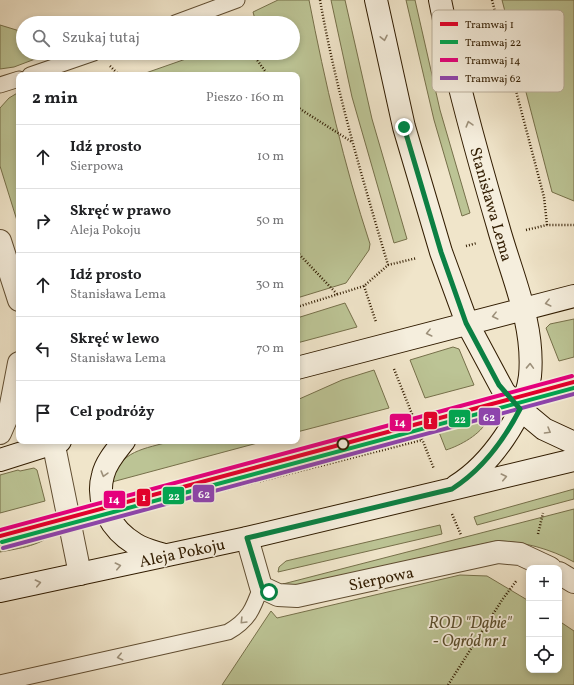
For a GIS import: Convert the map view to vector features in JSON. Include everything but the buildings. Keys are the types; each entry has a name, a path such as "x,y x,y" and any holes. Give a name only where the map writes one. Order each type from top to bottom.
{"main road":[{"path":"376,0 404,127 441,252 466,323 499,385 520,409 544,428 574,443"},
{"name":"Stanisława Lema","path":"440,0 442,10"},
{"name":"Stanisława Lema","path":"452,489 462,483 498,446 520,409 529,377 530,361 529,344 523,309 460,92"},
{"path":"0,241 16,291"},
{"path":"300,367 574,296"},
{"path":"0,433 10,410 16,379"},
{"path":"0,460 50,444"},
{"path":"56,444 80,574"},
{"path":"122,444 102,475 101,493 105,509 113,526 124,536 136,545 164,555"},
{"name":"Aleja Pokoju","path":"0,591 247,538 574,460"},
{"path":"247,538 262,587"},
{"name":"Sierpowa","path":"262,587 278,595 297,596 498,552 520,554 544,565"},
{"path":"562,575 574,582"}],"lane":[{"path":"194,16 237,0"},
{"path":"39,72 74,60"},
{"path":"0,85 16,80"},
{"path":"0,683 228,632 240,625 251,613 262,587"}],"path":[{"path":"320,0 328,44 352,142 388,265"},
{"path":"492,0 495,10"},
{"path":"257,60 266,72"},
{"path":"516,92 544,197 547,225"},
{"path":"300,109 352,142"},
{"path":"523,231 547,225 574,225"},
{"path":"300,255 337,294"},
{"path":"300,306 364,286 388,265 411,259"},
{"path":"364,286 375,320"},
{"path":"393,365 427,453"},
{"path":"158,508 422,440"},
{"path":"456,522 461,536"},
{"path":"448,685 502,600 511,589"}],"green space":[{"path":"278,0 309,0 336,123 370,244 369,250 346,283 300,297 300,72 149,72 183,60 300,60 300,16 254,16 253,12"},
{"path":"331,0 345,0 372,119 407,239 394,243 352,97"},
{"path":"406,0 415,0 432,75 432,92 436,92 470,213 462,216 434,120"},
{"path":"502,0 574,0 574,201 552,192 526,92 564,92 564,10 505,10"},
{"path":"0,25 16,30 16,60 32,60 14,67 0,69"},
{"path":"16,94 16,217 0,166 0,108 9,98"},
{"path":"345,303 357,327 300,342 300,317"},
{"path":"574,319 574,357 559,361 546,328 550,324"},
{"path":"453,347 459,349 474,385 425,398 410,360"},
{"path":"374,370 389,408 300,431 300,399 342,380"},
{"path":"485,412 487,420 475,435 457,446 446,450 437,427"},
{"path":"161,444 254,444 112,482 115,471 121,463 134,452"},
{"path":"34,468 37,470 45,501 0,513 0,475 18,470 20,471"},
{"path":"574,489 574,499 477,525 474,517"},
{"path":"574,509 574,562 556,553 526,544 496,541 292,587 283,584"},
{"path":"440,525 442,534 278,572 279,567 286,561"},
{"path":"54,529 46,539 39,543 0,552 0,544"},
{"name":"ROD \"Dąbie\" - Ogród nr 1","path":"460,575 487,576 526,599 526,673 562,673 562,623 574,631 574,685 222,685 271,611 277,618"}],"tram line":[{"name":"14","path":"0,530 572,376"},
{"name":"1","path":"0,536 574,382"},
{"name":"22","path":"2,542 574,388"},
{"name":"62","path":"3,548 574,394"}],"route":[{"path":"269,592 262,587 247,538 452,489 462,483 475,471 498,446 512,426 520,409 499,385 466,323 441,252 404,127"}]}
